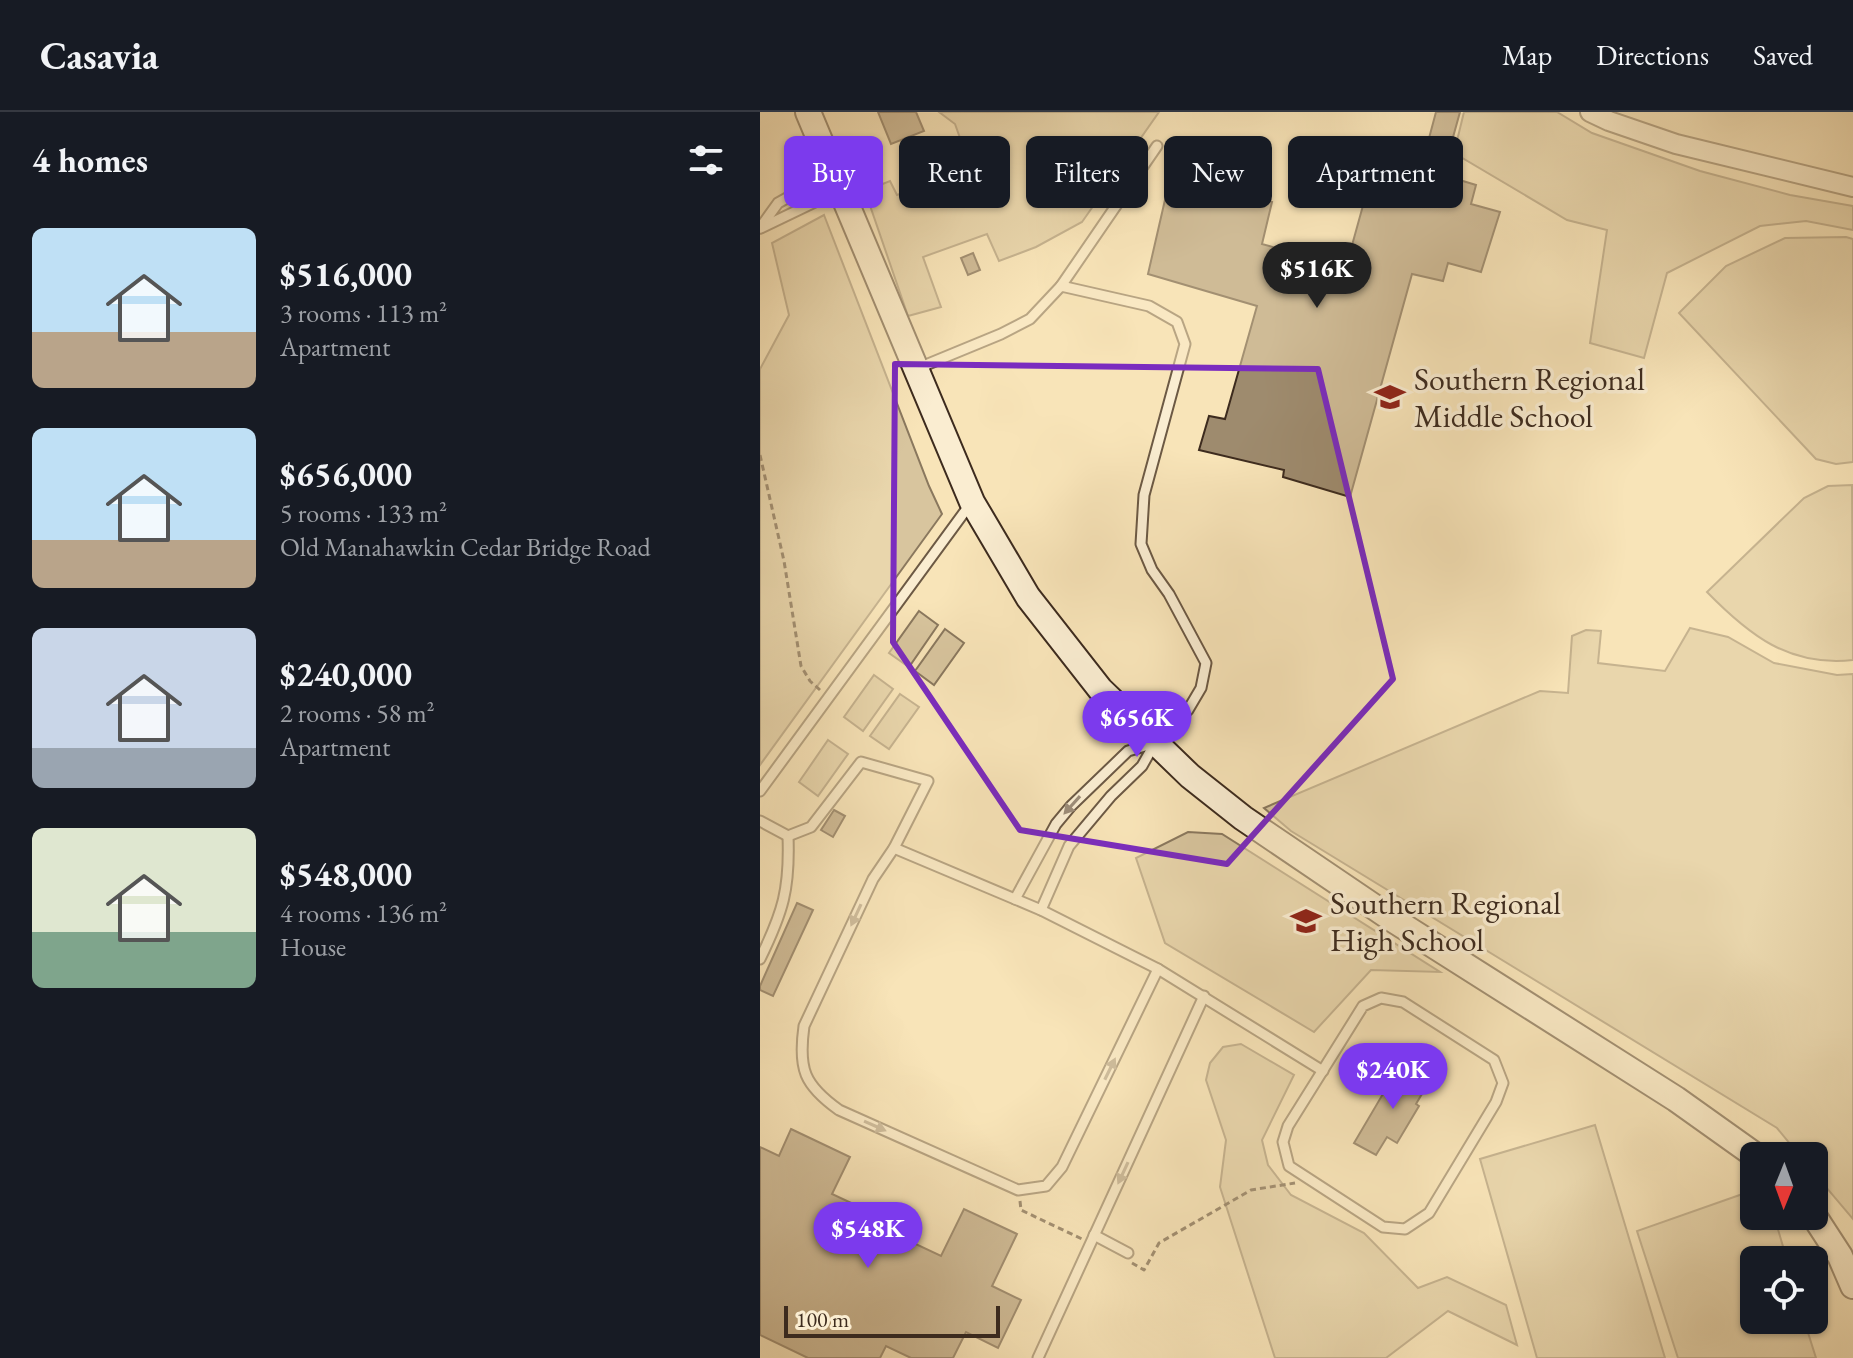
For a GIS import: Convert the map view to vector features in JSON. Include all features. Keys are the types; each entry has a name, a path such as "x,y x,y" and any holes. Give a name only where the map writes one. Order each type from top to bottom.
{"street":[{"path":"808,112 818,136"},
{"path":"1590,112 1676,144 1853,187"},
{"path":"848,208 972,502 1028,597 1100,689 1190,776 1243,818 1392,919 1676,1099 1740,1145"},
{"path":"1823,1230 1840,1256 1853,1286"}],"lane":[{"path":"916,370 1030,319 1061,286 1157,146"},
{"path":"760,228 778,203 784,201"},
{"path":"760,228 793,208"},
{"path":"1041,910 1069,846 1111,796 1142,766 1155,743 1188,710 1201,688 1206,663 1169,594 1152,570 1141,544 1144,495 1185,344 1177,322 1149,306 1061,286"},
{"path":"760,791 972,502"},
{"path":"1015,899 1056,824 1071,806 1128,751 1155,743"},
{"path":"760,821 788,836 811,827 861,762 928,781 894,848 873,879 804,1026 801,1048 803,1069 817,1094 839,1110 1018,1190 1046,1186 1062,1167 1158,969"},
{"path":"760,959 778,922 787,891 788,836"},
{"path":"894,848 1041,910 1158,969 1323,1071"},
{"path":"1038,1358 1204,996"},
{"path":"1381,998 1403,1002 1494,1060 1503,1083 1496,1102 1429,1213 1405,1229 1383,1227 1311,1180 1289,1166 1283,1142 1288,1126 1363,1006 1381,998"},
{"path":"1092,1239 1126,1256"}],"path":[{"path":"760,455 784,561 801,666 810,681 829,697"},
{"path":"1126,1256 1144,1270 1159,1243 1251,1190 1311,1180"},
{"path":"1018,1190 1021,1210 1092,1239"}],"highlighted area":[{"path":"895,364 1318,369 1393,679 1227,864 1020,830 893,642"}],"shaded area":[{"path":"939,112 1159,112 1142,136 1026,136 1026,208 1092,208 1082,222 1036,247 999,261 987,234 923,257 941,307 908,316 871,208 883,208 883,184 890,181 899,194 899,208 1010,208 1010,136 959,136 955,124"},
{"path":"1464,112 1557,112 1592,133 1700,171 1790,195 1853,206 1853,230 1806,221 1760,226 1667,273 1644,358 1590,343 1607,230 1567,220 1463,158 1463,136 1458,136"},
{"path":"824,215 942,514 760,765 760,369 789,315 772,243"},
{"path":"1785,238 1853,239 1853,462 1836,464 1816,459 1679,313 1726,266"},
{"path":"1852,485 1853,660 1809,658 1772,645 1739,622 1707,592 1804,498 1828,486"},
{"path":"919,611 938,625 909,667 889,653"},
{"path":"1690,628 1728,637 1774,663 1837,675 1853,674 1853,1219 1828,1190 1828,1142 1788,1142 1777,1128 1291,831 1264,808 1540,691 1568,693 1572,636 1586,630 1601,631 1598,663 1665,671"},
{"path":"945,629 964,643 934,685 915,671"},
{"path":"874,675 893,689 863,731 844,717"},
{"path":"900,694 919,707 889,749 870,736"},
{"path":"828,740 848,754 818,796 799,782"},
{"path":"1188,832 1222,834 1440,972 1371,970 1314,1032 1165,943 1136,858"},
{"path":"1241,1044 1294,1075 1262,1140 1268,1165 1291,1195 1364,1233 1418,1288 1447,1277 1506,1305 1517,1345 1448,1311 1386,1358 1275,1358 1220,1187 1226,1140 1206,1080 1210,1063 1223,1047"},
{"path":"1595,1125 1665,1358 1537,1358 1480,1159"},
{"path":"1740,1195 1740,1230 1778,1230 1783,1246 1740,1246 1740,1334 1808,1334 1816,1358 1678,1358 1637,1231"}],"building":[{"path":"878,112 916,112 924,131 911,136 899,136 899,141 891,144"},
{"path":"1436,112 1460,112 1453,136 1430,136"},
{"path":"1463,181 1476,185 1471,204 1500,212 1481,272 1448,263 1443,281 1412,274 1350,497 1283,477 1284,470 1199,450 1209,416 1225,419 1257,306 1148,274 1164,204 1164,208 1271,208 1262,244 1346,267 1362,208 1463,208"},
{"path":"973,253 980,270 968,275 961,258"},
{"path":"834,810 845,816 833,837 821,830"},
{"path":"797,903 813,910 773,996 760,990 760,986"},
{"path":"1400,1065 1429,1082 1397,1143 1387,1137 1376,1155 1354,1143"},
{"path":"791,1129 850,1157 832,1194 894,1223 890,1232 941,1256 964,1209 1017,1234 992,1286 1021,1300 998,1348 966,1332 953,1358 911,1358 886,1346 880,1358 808,1358 760,1335 760,1147 779,1156"}],"place":[{"name":"Southern Regional Middle School","path":"1390,397"},
{"name":"Southern Regional High School","path":"1306,921"}]}
